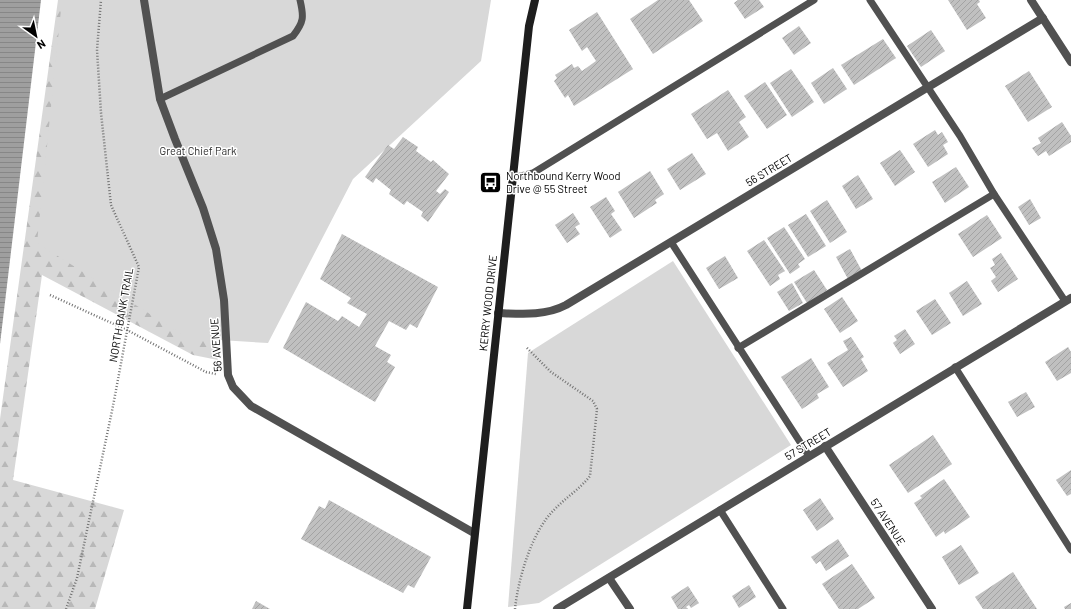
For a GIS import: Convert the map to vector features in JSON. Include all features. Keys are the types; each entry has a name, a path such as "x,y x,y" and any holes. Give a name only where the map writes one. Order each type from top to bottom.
{"street":[{"name":"56 AVENUE","path":"144,0 160,99 203,208 216,249 224,300 228,375 233,387 250,406 474,533"},
{"name":"KERRY WOOD DRIVE","path":"467,609 529,26 535,0"},
{"path":"1031,0 1071,62"},
{"name":"56 STREET","path":"498,313 544,313 557,310 1043,18"},
{"name":"57 STREET","path":"556,609 610,578 808,456 1068,300"},
{"name":"57 AVENUE","path":"825,446 932,609"},
{"path":"610,578 630,609"}],"lane":[{"path":"160,99 293,36 303,21 303,11 300,0"},
{"path":"513,178 534,173 814,0"},
{"path":"870,0 960,136 994,194 1068,300"},
{"path":"738,348 994,194"},
{"path":"671,242 808,456"},
{"path":"955,367 1071,550"},
{"path":"720,510 783,609"}],"path":[{"name":"NORTH BANK TRAIL","path":"66,609 77,578 113,406 139,267 111,205 101,114 97,50 101,0"},
{"path":"50,295 127,330 206,372 228,375"},
{"path":"515,609 519,586 531,548 540,528 553,510 590,476 597,409 593,401 551,372 526,347"}],"green space":[{"path":"58,0 122,0 178,202 218,360 193,355 42,275 13,480 124,510 95,609 0,609 0,419"},
{"name":"Great Chief Park","path":"62,0 491,0 481,61 353,179 268,343 188,338 37,243"},
{"path":"673,261 791,445 539,603 508,607 528,353"}],"shaded area":[{"path":"0,0 41,0 0,344"}],"building":[{"path":"658,0 689,0 703,21 653,54 630,19"},
{"path":"738,0 759,0 764,7 745,19 734,3"},
{"path":"948,0 979,0 980,2 977,4 986,18 967,30"},
{"path":"597,12 633,69 574,106 568,95 565,98 554,81 557,78 555,75 572,64 574,68 578,66 582,71 596,61 587,47 582,51 569,30"},
{"path":"799,26 811,43 794,55 782,38"},
{"path":"931,30 945,51 921,67 907,46"},
{"path":"883,39 896,58 854,85 841,65"},
{"path":"833,68 847,89 824,104 811,83"},
{"path":"791,69 814,102 792,117 770,83"},
{"path":"1029,71 1052,107 1028,122 1005,86"},
{"path":"765,82 787,115 767,129 744,96"},
{"path":"728,90 746,117 739,122 749,137 728,151 717,133 707,139 691,114"},
{"path":"1062,122 1071,136 1071,142 1049,156 1046,151 1038,156 1032,148 1041,143 1038,138"},
{"path":"935,130 938,135 942,132 948,142 943,145 948,154 928,167 913,144"},
{"path":"403,137 418,147 416,151 431,162 433,160 449,174 436,191 440,194 445,189 449,192 428,222 421,216 423,212 407,201 404,205 389,194 391,190 376,178 373,183 365,177 388,145 394,149"},
{"path":"900,150 915,172 895,186 880,163"},
{"path":"692,153 706,174 680,190 667,169"},
{"path":"956,167 969,187 945,203 932,182"},
{"path":"650,171 664,194 655,200 657,203 634,218 618,192"},
{"path":"858,175 873,199 856,209 842,186"},
{"path":"606,197 615,211 611,214 622,230 610,238 590,207"},
{"path":"1030,199 1041,218 1029,225 1018,207"},
{"path":"827,200 847,232 830,243 810,211"},
{"path":"573,213 580,224 575,227 580,234 567,243 555,225"},
{"path":"806,214 826,246 808,257 788,225"},
{"path":"987,215 1002,238 973,257 958,234"},
{"path":"784,227 805,259 798,264 800,267 790,274 767,238"},
{"path":"342,234 438,287 417,328 410,324 406,330 389,321 375,346 391,355 387,362 395,367 375,402 283,348 306,302 338,321 342,316 359,327 367,314 347,303 351,298 320,279"},
{"path":"764,240 785,271 778,275 780,279 770,286 747,251"},
{"path":"850,249 862,271 848,279 836,257"},
{"path":"1001,253 1018,279 998,292 991,281 996,277 990,268 995,265 992,259"},
{"path":"725,256 738,278 719,289 706,268"},
{"path":"814,270 827,290 807,303 794,282"},
{"path":"967,281 982,304 963,316 949,293"},
{"path":"792,283 803,303 789,311 777,292"},
{"path":"842,297 858,321 840,333 824,309"},
{"path":"935,299 951,323 932,335 916,311"},
{"path":"905,329 915,344 900,354 893,343 897,340 894,336"},
{"path":"851,337 864,357 861,359 868,371 843,387 827,363 848,350 843,341"},
{"path":"1068,347 1071,352 1071,373 1057,381 1045,362"},
{"path":"811,358 829,387 817,394 819,398 802,409 781,377"},
{"path":"1026,392 1035,407 1017,417 1008,402"},
{"path":"933,435 952,464 908,493 889,465"},
{"path":"1071,470 1071,494 1067,496 1056,480"},
{"path":"944,479 970,517 945,534 944,531 936,537 914,503 922,498 920,496"},
{"path":"820,498 834,519 817,531 803,510"},
{"path":"329,500 431,557 414,588 408,585 403,593 301,539 319,506 325,509"},
{"path":"838,539 849,556 826,571 820,561 816,564 811,557"},
{"path":"961,545 979,573 959,585 942,557"},
{"path":"852,564 875,598 858,609 839,609 822,584"},
{"path":"1013,572 1037,609 983,609 975,597"},
{"path":"749,585 756,597 739,608 732,596"},
{"path":"688,586 699,603 691,608 689,605 686,607 688,609 678,609 671,597"},
{"path":"256,601 270,609 252,609"},
{"path":"1071,603 1071,609 1065,609 1064,607"}],"place":[{"name":"Northbound Kerry Wood Drive @ 55 Street","path":"491,182"}]}
